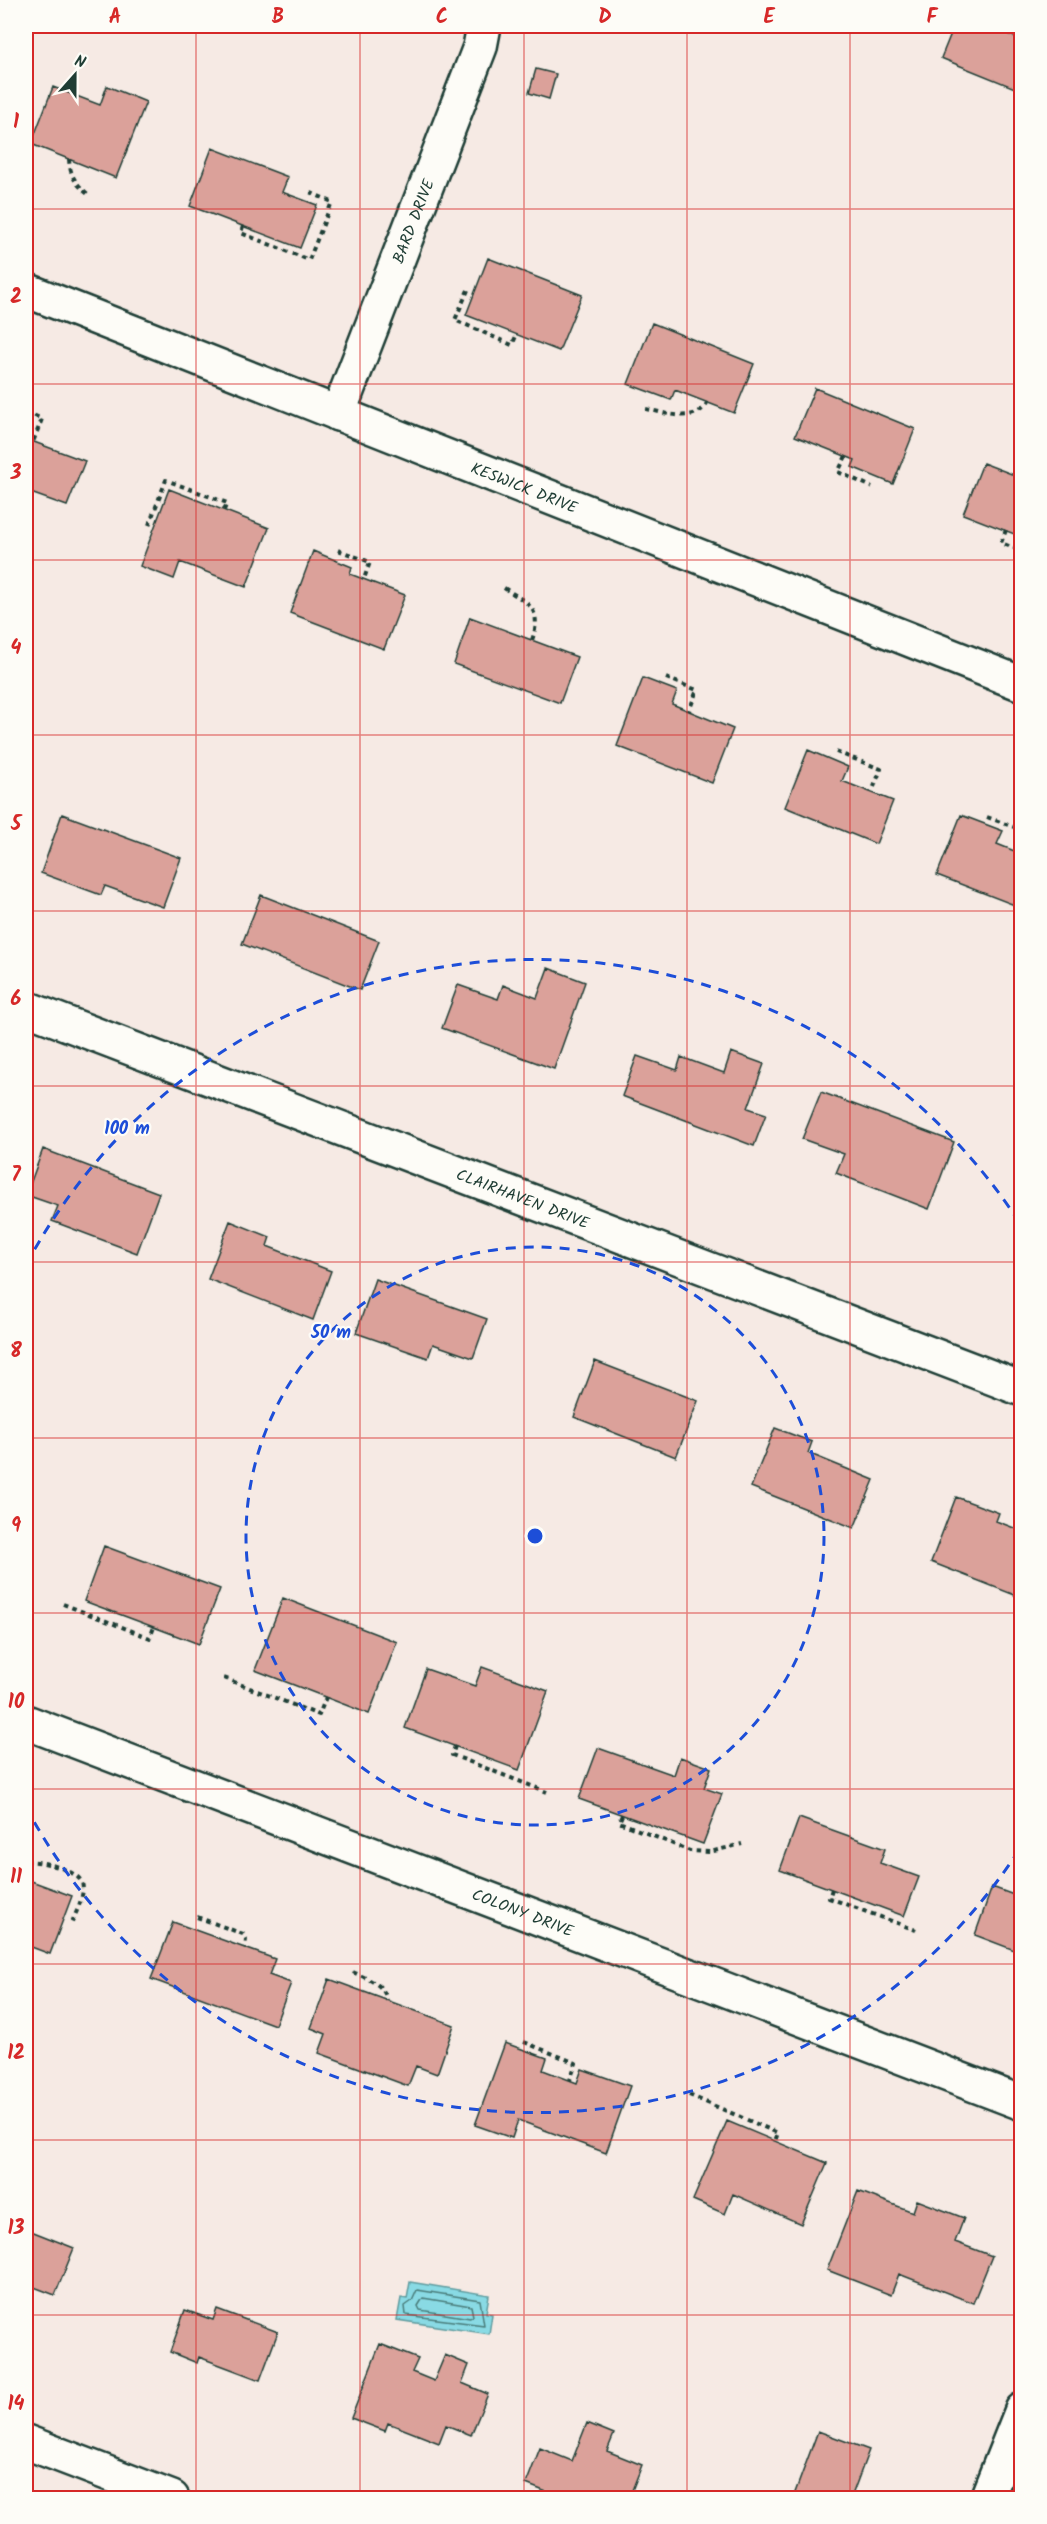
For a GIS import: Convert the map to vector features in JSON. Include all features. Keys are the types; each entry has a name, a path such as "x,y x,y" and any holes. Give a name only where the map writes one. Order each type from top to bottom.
{"street":[{"name":"BARD DRIVE","path":"338,414 480,47 484,26"},
{"name":"KESWICK DRIVE","path":"26,290 1022,684"},
{"name":"CLAIRHAVEN DRIVE","path":"26,1008 1022,1389"},
{"name":"COLONY DRIVE","path":"26,1722 1022,2103"},
{"path":"987,2499 1022,2410"},
{"path":"26,2442 172,2499"}],"path":[{"path":"1004,26 1018,31"},
{"path":"69,159 70,173 78,186 89,195"},
{"path":"243,226 241,233 309,260 332,202 307,191"},
{"path":"468,290 455,320 512,345 517,334"},
{"path":"646,409 675,415 695,415 703,411 707,403"},
{"path":"26,412 42,419 33,442"},
{"path":"846,456 838,472 872,487"},
{"path":"149,525 166,480 227,503 224,510"},
{"path":"1006,530 1001,543 1022,551"},
{"path":"338,550 370,562 364,579"},
{"path":"504,588 525,601 537,615 532,640"},
{"path":"666,678 698,690 689,711"},
{"path":"836,752 881,770 872,792"},
{"path":"987,817 1022,830"},
{"path":"63,1604 150,1638 154,1627"},
{"path":"224,1678 319,1715 326,1698"},
{"path":"455,1746 452,1755 547,1792"},
{"path":"622,1815 619,1822 690,1851 710,1852 742,1844"},
{"path":"26,1862 38,1860 76,1875 82,1883 82,1895 72,1925"},
{"path":"832,1889 830,1898 916,1930"},
{"path":"197,1917 243,1934 246,1939 245,1948"},
{"path":"353,1972 378,1985 386,1994 387,2001"},
{"path":"524,2042 576,2063 570,2080"},
{"path":"689,2095 778,2133 775,2141"}],"water":[{"path":"410,2282 489,2295 486,2313 492,2314 489,2334 397,2320 401,2298 407,2299"}],"building":[{"path":"954,26 987,26 1015,37 1022,26 1022,91 941,58"},
{"path":"536,69 556,74 549,99 529,93"},
{"path":"107,86 146,102 116,178 31,144 53,87 100,105"},
{"path":"212,148 288,177 282,192 317,205 300,248 190,206"},
{"path":"488,258 582,295 559,351 466,315"},
{"path":"652,323 754,364 734,413 675,390 671,400 628,384"},
{"path":"815,388 915,429 893,484 852,467 855,460 795,436"},
{"path":"26,439 85,461 67,506 28,492 26,499"},
{"path":"983,463 1022,478 1022,537 963,514"},
{"path":"169,489 269,528 246,587 180,562 174,579 140,566"},
{"path":"313,551 352,567 350,574 405,595 384,649 290,613"},
{"path":"470,617 577,657 560,703 454,664"},
{"path":"643,678 677,691 672,704 733,729 712,783 617,746"},
{"path":"808,750 848,767 842,781 893,801 876,844 785,807"},
{"path":"62,814 181,858 163,907 105,886 101,895 41,873"},
{"path":"961,815 1003,831 997,844 1022,854 1022,908 937,875"},
{"path":"261,895 379,941 360,990 242,944"},
{"path":"548,968 585,982 554,1069 442,1028 458,985 498,999 503,985 537,998"},
{"path":"731,1052 764,1064 748,1108 766,1114 754,1146 622,1096 637,1056 677,1070 681,1057 724,1073"},
{"path":"821,1092 954,1142 929,1209 836,1173 844,1154 802,1139"},
{"path":"43,1149 159,1193 137,1253 52,1221 58,1206 26,1195"},
{"path":"230,1221 270,1237 267,1246 331,1271 313,1320 208,1279"},
{"path":"375,1279 487,1319 473,1358 433,1344 428,1358 356,1333"},
{"path":"595,1361 698,1401 676,1457 574,1417"},
{"path":"775,1428 812,1442 808,1453 874,1480 854,1528 751,1487"},
{"path":"956,1497 999,1513 996,1521 1022,1531 1022,1598 931,1562"},
{"path":"104,1546 220,1589 199,1644 84,1601"},
{"path":"283,1598 397,1642 369,1714 255,1670"},
{"path":"482,1667 548,1691 519,1770 405,1728 426,1669 475,1686"},
{"path":"598,1748 674,1775 680,1757 711,1768 704,1788 722,1794 703,1844 579,1799"},
{"path":"799,1818 885,1849 880,1863 919,1877 904,1916 780,1870"},
{"path":"26,1879 72,1896 50,1954 26,1945"},
{"path":"992,1887 1022,1898 1022,1953 975,1935"},
{"path":"173,1922 275,1959 269,1975 291,1983 275,2025 151,1979"},
{"path":"329,1979 454,2025 437,2074 416,2066 408,2086 319,2053 326,2034 311,2028"},
{"path":"505,2043 547,2058 543,2070 577,2083 582,2069 630,2086 606,2153 518,2120 512,2138 475,2125"},
{"path":"727,2121 827,2163 801,2224 733,2194 725,2214 693,2200"},
{"path":"858,2191 913,2212 917,2200 964,2218 955,2242 992,2256 973,2303 899,2274 891,2295 827,2270"},
{"path":"26,2229 74,2248 55,2295 26,2284"},
{"path":"217,2309 278,2332 260,2380 199,2357 197,2363 170,2352 185,2310 213,2320"},
{"path":"380,2344 418,2359 412,2372 434,2381 445,2355 469,2365 462,2383 488,2394 471,2435 446,2425 439,2443 388,2423 385,2431 351,2418"},
{"path":"587,2423 614,2434 607,2451 642,2465 629,2498 576,2498 564,2493 562,2498 526,2484 540,2448 572,2461"},
{"path":"818,2431 869,2450 851,2498 793,2498"}]}
